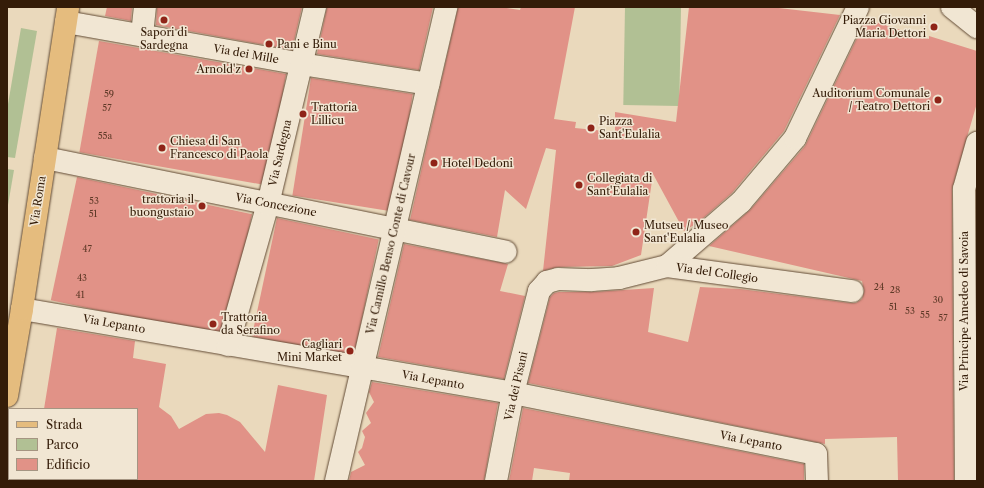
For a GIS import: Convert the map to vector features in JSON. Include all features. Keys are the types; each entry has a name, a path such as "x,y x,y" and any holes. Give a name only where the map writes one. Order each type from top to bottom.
{"main road":[{"name":"Via Roma","path":"7,396 22,309 67,14"}],"street":[{"path":"142,35 145,7"},
{"name":"Via Sardegna","path":"228,344 268,204 315,7"},
{"name":"Via Camillo Benso Conte di Cavour","path":"336,481 361,367 446,7"},
{"path":"667,266 741,202 796,138 852,7"},
{"path":"952,7 977,27"},
{"name":"Via dei Mille","path":"67,14 142,35 301,64 428,84"},
{"name":"Via Principe Amedeo di Savoia","path":"966,481 964,189 977,143"},
{"name":"Via Concezione","path":"45,158 268,204 395,228 506,252"},
{"name":"Via del Collegio","path":"538,291 547,282 558,279 592,280 618,278 667,266 852,291"},
{"name":"Via dei Pisani","path":"496,481 512,393 538,291"},
{"name":"Via Lepanto","path":"22,309 512,393 816,454 817,481"}],"green space":[{"path":"625,7 681,8 679,106 623,105"},
{"path":"21,28 37,31 15,158 7,157 7,110"},
{"path":"7,169 14,170 7,211"}],"building":[{"path":"107,7 132,7 131,21 105,16"},
{"path":"157,7 302,7 292,50 156,25"},
{"path":"327,7 433,7 419,70 317,54"},
{"path":"458,7 499,7 520,10 521,7 575,7 554,119 576,122 575,128 615,132 615,112 676,122 689,7 770,7 840,15 784,131 732,193 699,222 684,231 653,174 641,255 612,266 558,267 543,271 556,150 546,148 526,209 505,190 497,237 410,220"},
{"path":"866,19 929,39 929,36 977,51 977,103 952,189 954,481 898,481 897,437 825,439 825,444 528,383 550,297 554,293 654,288 648,332 688,342 700,287 740,289 850,303 856,303 862,299 864,292 862,281 709,246 750,210 805,146"},
{"path":"99,41 286,74 266,185 79,152"},
{"path":"311,78 413,94 394,212 292,196"},
{"path":"77,177 252,214 226,337 51,300"},
{"path":"277,218 379,240 354,358 252,336"},
{"path":"404,244 508,264 500,291 525,296 504,379 378,357"},
{"path":"57,328 135,341 133,358 166,364 159,407 171,416 179,429 206,414 219,413 227,415 240,422 265,452 278,385 327,395 314,481 137,481 138,408 44,408"},
{"path":"372,382 498,403 484,481 349,481 351,472 365,465 358,452 362,448 365,437 362,431 371,423 366,413 374,402 369,392"},
{"path":"523,408 804,464 804,481 569,481 570,473 534,468 532,481 509,481"}],"place":[{"name":"Sapori di Sardegna","path":"164,20"},
{"name":"Piazza Giovanni Maria Dettori","path":"934,27"},
{"name":"Pani e Binu","path":"269,44"},
{"name":"Arnold'z","path":"249,69"},
{"name":"Auditorium Comunale / Teatro Dettori","path":"938,100"},
{"name":"Trattoria Lillicu","path":"303,114"},
{"name":"Piazza Sant'Eulalia","path":"591,128"},
{"name":"Chiesa di San Francesco di Paola","path":"162,148"},
{"name":"Hotel Dedoni","path":"434,163"},
{"name":"Collegiata di Sant'Eulalia","path":"579,185"},
{"name":"trattoria il buongustaio","path":"202,206"},
{"name":"Mutseu / Museo Sant'Eulalia","path":"636,232"},
{"name":"Trattoria da Serafino","path":"213,324"},
{"name":"Cagliari Mini Market","path":"350,351"}]}
